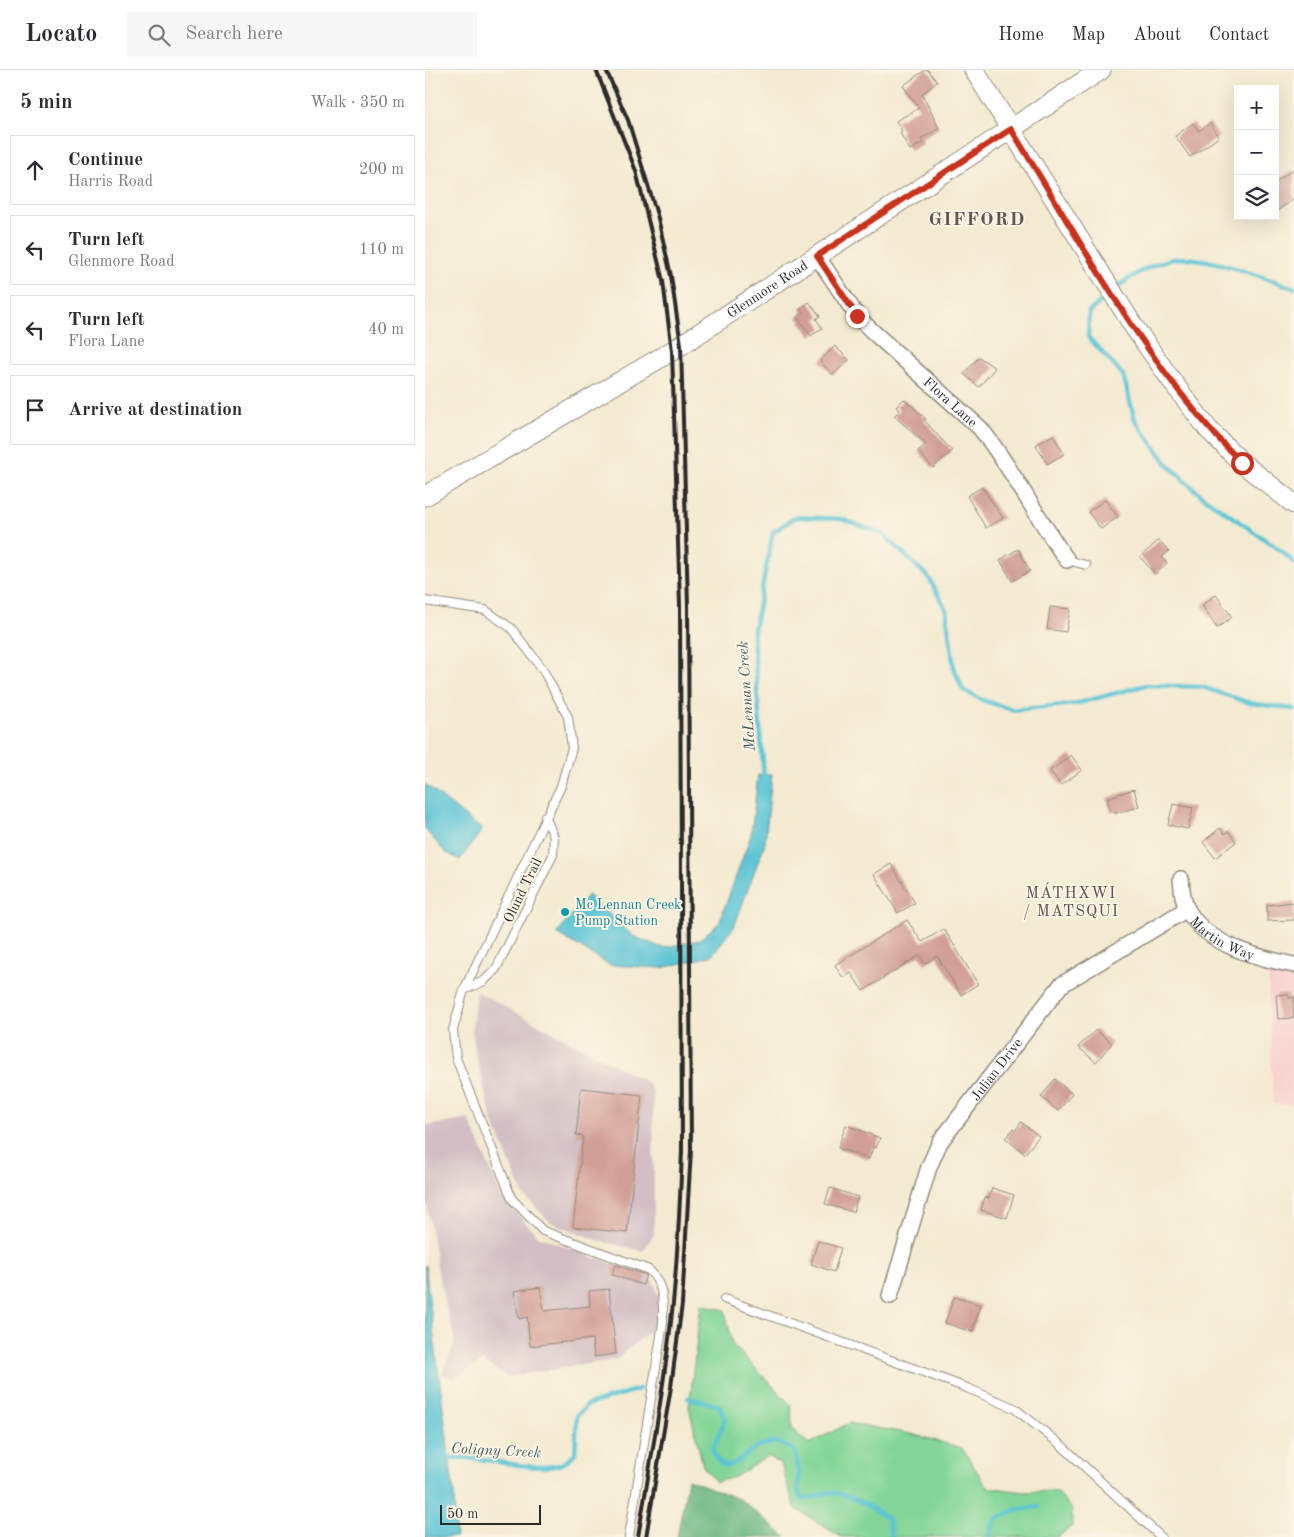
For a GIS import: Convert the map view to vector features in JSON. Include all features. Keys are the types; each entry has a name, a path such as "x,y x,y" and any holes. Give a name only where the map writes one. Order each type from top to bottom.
{"street":[{"path":"974,70 1134,327 1174,384 1208,429 1242,463 1294,504"},
{"name":"Glenmore Road","path":"425,496 672,351 1101,70"},
{"name":"Flora Lane","path":"817,256 857,316 980,428 1067,560"},
{"name":"Martin Way","path":"1181,879 1187,910 1203,928 1227,945 1247,955 1294,965"},
{"name":"Julian Drive","path":"890,1296 929,1167 940,1142 946,1134 1061,985 1187,910"}],"lane":[{"path":"1067,560 1086,565"},
{"path":"425,601 485,610 511,628 542,668 568,717 571,748 561,786 545,816 464,990 453,1030 456,1058 512,1199 543,1231 649,1270 658,1279 663,1294 663,1323 629,1537"},
{"name":"Olund Trail","path":"464,990 484,981 497,969 553,855 554,837 545,816"},
{"path":"723,1299 967,1388 1014,1408 1059,1444 1161,1537"}],"shaded area":[{"path":"1268,967 1294,973 1294,1105 1273,1104"},
{"path":"476,991 648,1083 653,1094 654,1234 643,1251 600,1241 550,1222 522,1193 492,1119 475,1052 472,1028"},
{"path":"469,1119 502,1197 538,1236 595,1258 647,1273 654,1283 659,1297 659,1323 617,1359 507,1377 483,1361 453,1379 442,1374 455,1342 439,1278 425,1191 425,1126"}],"green space":[{"path":"701,1304 725,1310 732,1344 791,1405 792,1429 809,1444 849,1423 911,1434 962,1448 987,1487 1024,1492 1056,1491 1072,1509 1072,1526 1058,1537 841,1537 795,1508 781,1464 768,1456 735,1477 716,1482 703,1466 689,1407"},
{"path":"688,1479 741,1500 786,1537 677,1537"}],"water":[{"path":"772,774 765,843 734,927 711,956 662,968 609,965 557,933 588,895 633,936 663,948 699,940 719,923 751,835 758,775"},
{"path":"425,784 482,830 460,860 445,852 425,829"},
{"path":"425,1265 454,1495 456,1537 425,1537"}],"building":[{"path":"925,70 928,70 937,82 922,94 939,128 921,139 923,143 910,150 900,133 902,131 896,121 919,108 903,86"},
{"path":"1193,123 1199,131 1210,123 1219,137 1190,157 1175,136"},
{"path":"1294,169 1294,199 1279,209 1279,179"},
{"path":"809,302 820,316 816,319 822,328 811,336 797,317 803,313 800,309"},
{"path":"835,346 849,360 833,375 820,361"},
{"path":"979,357 995,368 979,387 964,374"},
{"path":"904,399 926,419 924,420 952,451 933,468 918,451 926,444 894,416 900,410 896,407"},
{"path":"1053,435 1064,454 1047,464 1036,445"},
{"path":"982,487 1003,518 986,528 967,496"},
{"path":"1105,500 1118,517 1101,529 1088,512"},
{"path":"1159,540 1169,551 1162,557 1167,563 1155,574 1140,557"},
{"path":"1018,549 1030,571 1012,581 1000,560"},
{"path":"1216,595 1232,617 1217,628 1202,605"},
{"path":"1050,607 1070,609 1066,632 1047,629"},
{"path":"1071,755 1082,770 1061,785 1050,771"},
{"path":"1134,789 1139,807 1111,813 1107,798"},
{"path":"1173,804 1193,808 1188,829 1168,825"},
{"path":"1220,828 1225,834 1228,831 1236,842 1215,858 1203,842"},
{"path":"891,864 915,903 898,913 874,874"},
{"path":"1294,902 1294,920 1267,921 1267,905"},
{"path":"907,920 922,942 944,929 978,984 961,995 937,956 925,964 920,955 863,991 851,973 843,978 835,965"},
{"path":"1288,994 1289,998 1294,997 1294,1018 1278,1019 1276,995"},
{"path":"1096,1030 1112,1043 1096,1062 1078,1047"},
{"path":"1055,1079 1072,1094 1058,1111 1041,1097"},
{"path":"581,1088 642,1095 627,1233 573,1227 583,1136 576,1135"},
{"path":"1021,1122 1039,1136 1025,1154 1005,1138 1013,1129 1015,1131"},
{"path":"846,1125 880,1138 876,1148 873,1147 869,1159 838,1148"},
{"path":"830,1188 858,1197 853,1212 825,1204"},
{"path":"992,1188 1014,1195 1007,1218 981,1210 985,1197 989,1198"},
{"path":"818,1241 841,1248 834,1272 811,1264"},
{"path":"615,1265 646,1275 643,1285 612,1275"},
{"path":"540,1287 544,1311 590,1306 589,1291 609,1289 616,1354 594,1357 592,1339 530,1346 527,1317 519,1319 514,1291"},
{"path":"954,1297 981,1305 972,1332 945,1323"}],"waterway":[{"name":"McLennan Creek","path":"1115,289 1148,268 1176,258 1198,259 1226,265 1294,288"},
{"name":"McLennan Creek","path":"1109,294 1089,312 1088,337 1123,375 1135,420 1168,465 1202,496 1283,552 1294,563"},
{"name":"McLennan Creek","path":"764,778 753,635 773,532 796,517 842,519 883,534 929,578 946,610 954,668 963,690 982,700 1013,710 1075,704 1146,685 1202,687 1250,703 1294,709"},
{"name":"Coligny Creek","path":"446,1459 474,1459 533,1467 559,1465 575,1454 577,1416 587,1405 639,1389"},
{"name":"Coligny Creek","path":"688,1398 720,1406 725,1420 712,1450 717,1459 723,1464 733,1464 757,1447 777,1442 795,1451 799,1473 798,1490 801,1498 813,1498 827,1493 842,1494 850,1497 888,1519 891,1537"},
{"path":"989,1537 996,1519 1016,1510 1038,1507"}],"railway":[{"path":"596,70 636,171 663,281 672,351 680,605 682,1151 676,1265 670,1333 638,1537"},
{"path":"606,70 628,120 658,218 671,276 681,345 688,606 691,1150 682,1304 671,1387 646,1537"}],"place":[{"name":"Mc Lennan Creek Pump Station","path":"565,912"}],"district":[{"name":"GIFFORD","path":"977,218"},
{"name":"MÁTHXWI / MATSQUI","path":"1071,901"}],"route":[{"path":"857,316 817,256 1011,129 1134,327 1208,429 1242,463"}]}
